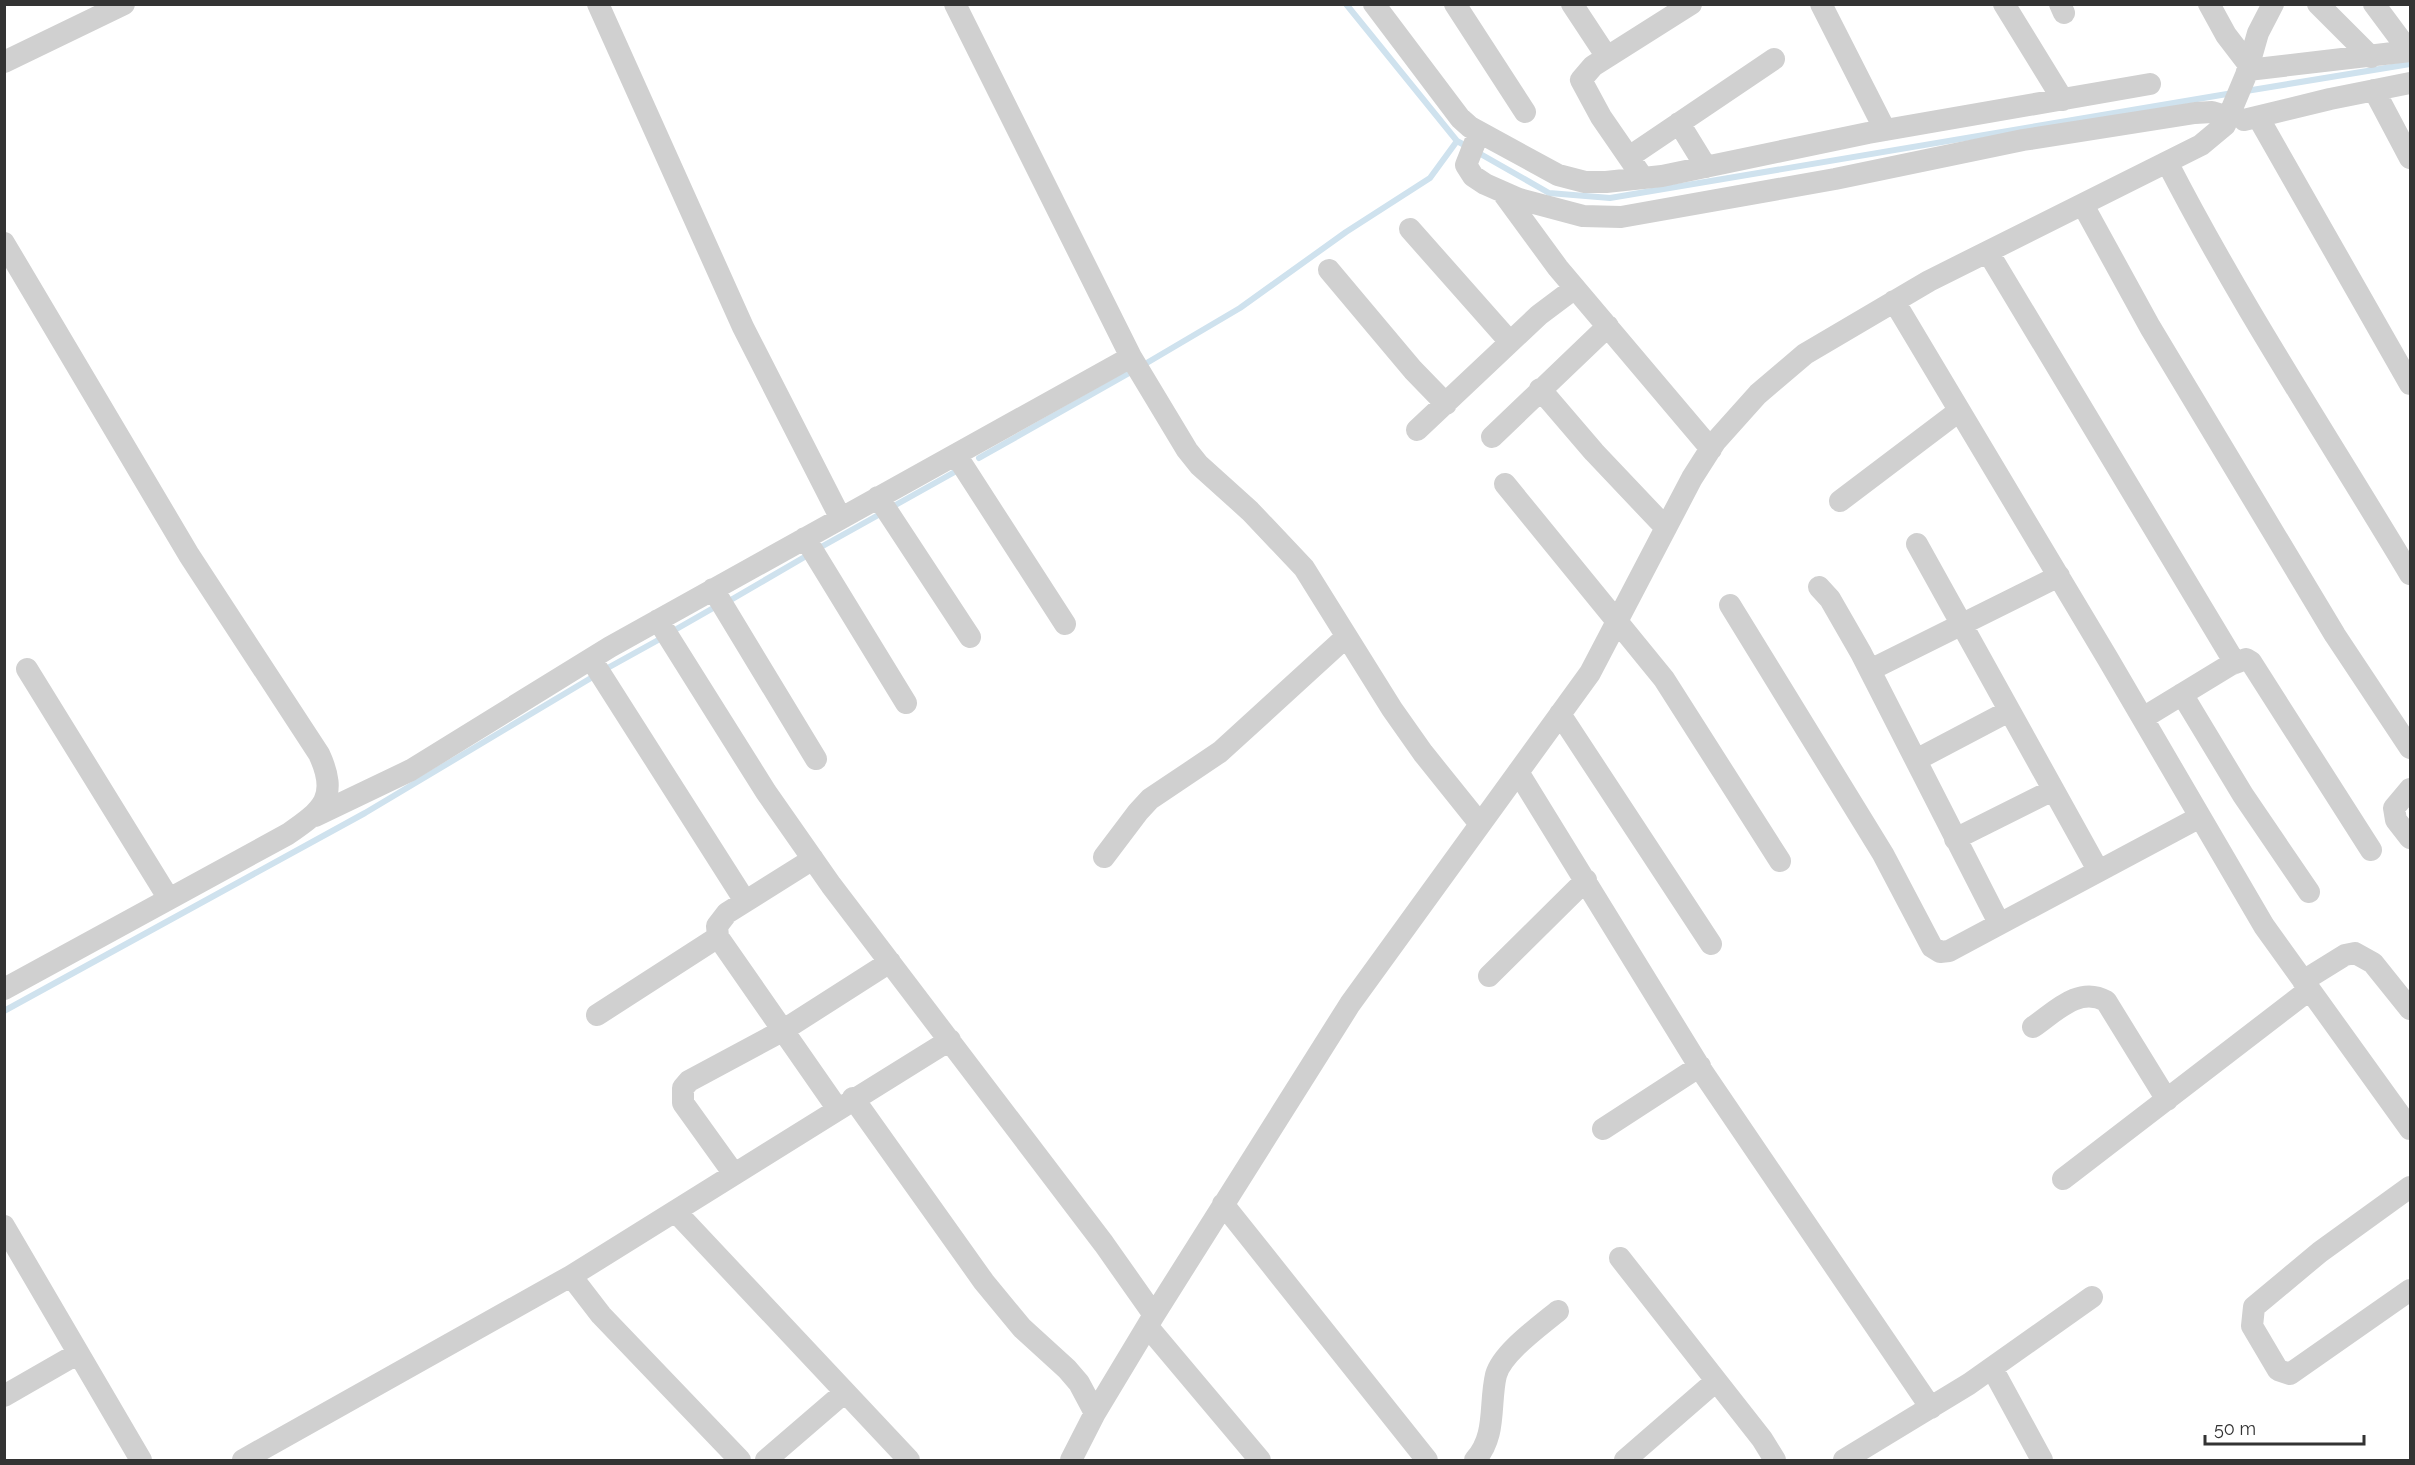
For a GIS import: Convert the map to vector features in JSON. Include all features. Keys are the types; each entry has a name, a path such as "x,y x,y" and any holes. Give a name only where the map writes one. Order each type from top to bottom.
{"street":[{"path":"4,62 124,4"},
{"path":"598,4 743,327 840,517"},
{"path":"955,4 1131,357 1199,465 1250,512 1304,568 1346,637 1423,753 1480,824"},
{"path":"1374,4 1460,118 1473,144 1468,170 1473,176 1503,193 1562,212 1583,216 1621,217 1835,179 2023,140 2195,113 2212,112 2229,118 2258,117 2410,83"},
{"path":"1455,4 1525,112"},
{"path":"1572,4 1607,57"},
{"path":"1821,4 1885,130"},
{"path":"2004,4 2063,100"},
{"path":"2209,4 2248,70"},
{"path":"1077,1457 1095,1413 1223,1204 1350,1004 1590,674 1692,478 1711,449 1758,394 1805,354 1894,302 1988,252 2201,145 2229,118 2248,70 2258,33 2273,4"},
{"path":"2319,4 2371,57"},
{"path":"2248,70 2410,51 2373,4"},
{"path":"1643,178 1595,107 1581,80 1593,66 1682,7"},
{"path":"1629,157 1774,59"},
{"path":"1473,144 1513,153 1570,180 1606,182 1643,178 1885,130 2150,84"},
{"path":"2374,90 2410,158"},
{"path":"2258,117 2410,384"},
{"path":"1679,123 1706,166"},
{"path":"2167,162 2203,233 2259,328 2410,574"},
{"path":"1503,193 1575,288 1711,449"},
{"path":"2083,205 2150,327 2335,635 2410,748"},
{"path":"1410,229 1510,342"},
{"path":"4,243 189,555 319,754 328,772 329,789 326,802 315,816"},
{"path":"1988,252 2235,663"},
{"path":"1329,270 1413,370 1446,404"},
{"path":"1417,430 1539,315 1575,288"},
{"path":"1894,302 2059,576 2264,926 2410,1130"},
{"path":"1492,437 1608,326"},
{"path":"4,989 288,834 315,816 411,770 658,620 1131,357"},
{"path":"1540,389 1594,452 1666,528"},
{"path":"1840,501 1959,411"},
{"path":"956,455 1065,624"},
{"path":"1505,484 1664,679 1780,861"},
{"path":"878,497 970,637"},
{"path":"805,538 906,703"},
{"path":"1917,544 2098,870"},
{"path":"1870,670 2059,576"},
{"path":"1819,587 1836,610 1870,670 1999,922"},
{"path":"713,589 816,759"},
{"path":"1730,605 1883,854 1932,947 1940,952 1949,951 1999,922 2200,817"},
{"path":"658,620 766,792 813,859 950,1040 1151,1321 1260,1461"},
{"path":"1104,857 1138,812 1150,800 1220,752 1346,637"},
{"path":"591,659 746,901"},
{"path":"2143,718 2235,663 2246,659 2255,665 2371,850"},
{"path":"27,669 169,899"},
{"path":"2182,694 2243,795 2309,892"},
{"path":"1916,760 2009,711"},
{"path":"1560,714 1711,944"},
{"path":"1518,772 1700,1066 1931,1408"},
{"path":"2410,789 2394,808 2396,820 2410,838"},
{"path":"1955,839 2053,790"},
{"path":"813,859 720,919 717,926 718,937 782,1031 845,1103 1022,1328 1079,1383 1095,1413"},
{"path":"1489,976 1586,880"},
{"path":"597,1015 718,937"},
{"path":"2063,1179 2167,1100 2345,955 2355,952 2373,963 2410,1009"},
{"path":"734,1174 683,1103 683,1088 689,1081 782,1031 890,962"},
{"path":"2033,1026 2083,995 2095,995 2106,1001 2167,1100"},
{"path":"243,1461 571,1276 676,1212 845,1103 950,1040"},
{"path":"1603,1129 1700,1066"},
{"path":"2410,1187 2320,1252 2260,1302 2251,1314 2252,1326 2278,1370 2290,1374 2410,1290"},
{"path":"1223,1204 1427,1461"},
{"path":"676,1212 909,1461"},
{"path":"4,1226 141,1461"},
{"path":"1620,1258 1762,1439 1775,1461"},
{"path":"571,1276 601,1315 740,1461"},
{"path":"1844,1461 1992,1368 2092,1297"},
{"path":"1475,1461 1484,1447 1489,1431 1495,1406 1496,1375 1501,1365 1511,1352 1558,1311"},
{"path":"4,1396 77,1354"},
{"path":"1992,1368 2042,1461"},
{"path":"1624,1461 1716,1381"},
{"path":"766,1461 845,1392"}],"waterway":[{"path":"1346,4 1457,141 1468,147"},
{"path":"2246,91 2410,64"},
{"path":"1477,152 1549,193 1610,198 2233,93"},
{"path":"1145,364 1240,308 1346,232 1430,178 1457,141"},
{"path":"979,458 1131,372"},
{"path":"892,507 960,469"},
{"path":"821,547 882,513"},
{"path":"729,601 808,555"},
{"path":"673,631 715,607"},
{"path":"604,670 660,639"},
{"path":"4,1011 365,813 596,675"}]}
